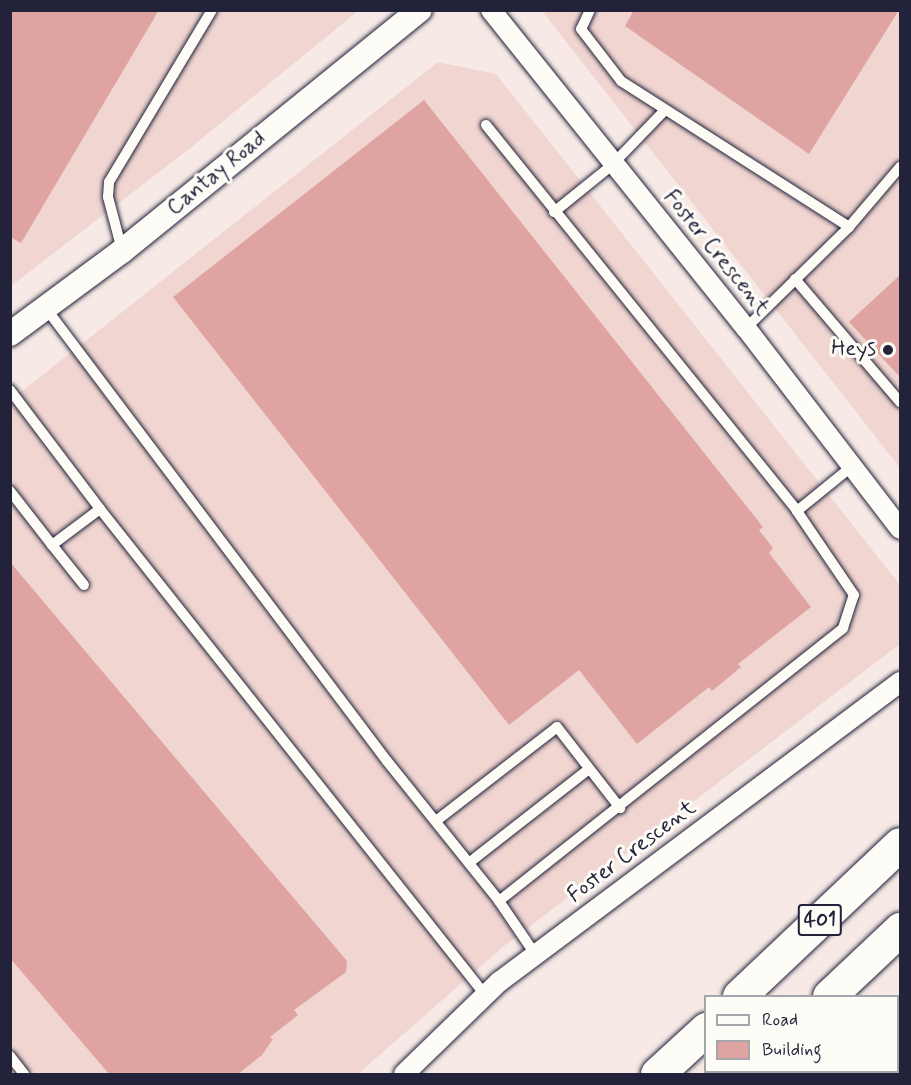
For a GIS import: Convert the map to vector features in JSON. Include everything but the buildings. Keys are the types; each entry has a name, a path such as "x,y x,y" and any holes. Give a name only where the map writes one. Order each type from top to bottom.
{"highway":[{"name":"401","path":"740,995 900,844"},
{"name":"401","path":"830,995 900,929"},
{"path":"657,1074 704,1030"}],"street":[{"name":"Cantay Road","path":"10,334 122,251 420,10"},
{"name":"Foster Crescent","path":"491,10 612,165 746,328 900,529"},
{"name":"Foster Crescent","path":"404,1074 486,996 535,954 900,682"}],"lane":[{"path":"122,251 108,197 109,182 212,10"},
{"path":"590,10 581,29 621,81 664,111 849,227"},
{"path":"554,212 612,165 664,111"},
{"path":"486,125 797,511 854,594 843,628 620,808 500,901"},
{"path":"746,328 849,227 900,167"},
{"path":"795,279 900,402"},
{"path":"45,307 380,752 500,901 535,954"},
{"path":"10,390 100,509 486,996"},
{"path":"797,511 852,467"},
{"path":"10,491 84,585"},
{"path":"52,545 100,509"},
{"path":"436,821 557,727 620,808"},
{"path":"470,862 589,769"},
{"path":"10,1056 24,1074"}],"shaded area":[{"path":"11,11 358,11 189,149 11,286"},
{"path":"542,11 900,11 900,468"},
{"path":"438,62 496,74 900,585 900,644 504,946 358,1074 11,1074 11,400"}],"place":[{"name":"Heys","path":"888,350"}]}
